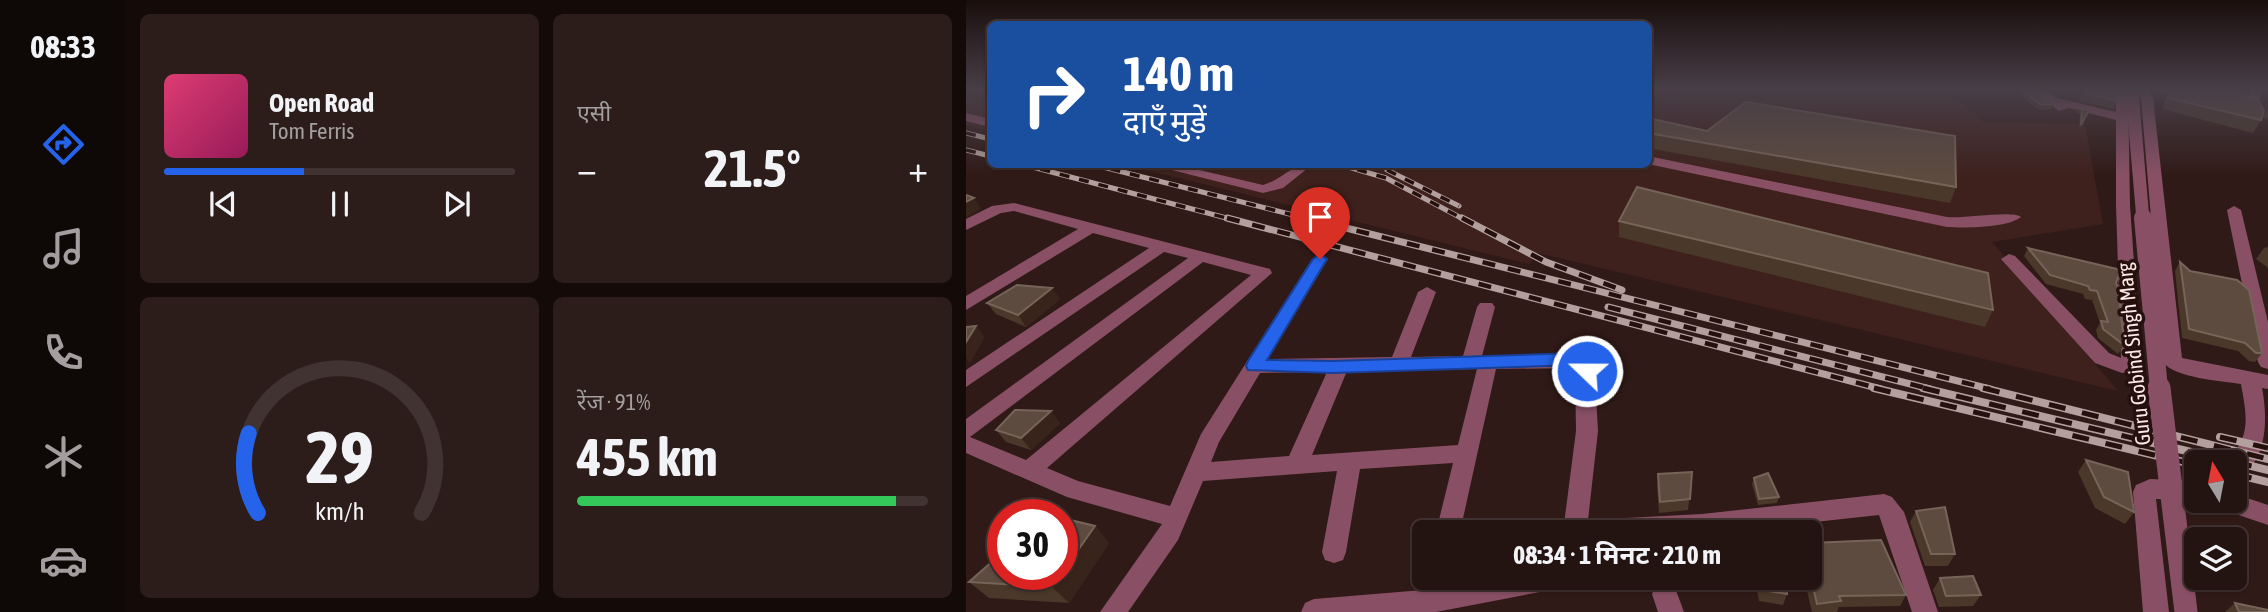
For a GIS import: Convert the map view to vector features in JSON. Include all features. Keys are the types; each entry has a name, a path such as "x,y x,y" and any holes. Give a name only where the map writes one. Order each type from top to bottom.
{"street":[{"path":"2009,259 2102,358 2123,366 2131,365 2121,119"},
{"name":"Guru Gobind Singh Marg","path":"2134,119 2154,347 2186,612"},
{"path":"2149,119 2173,362 2182,368 2259,380 2259,424 2247,455"},
{"path":"1652,161 1947,222 1966,224 2013,217"},
{"path":"1171,168 1263,189 1278,185 1301,168"},
{"path":"966,225 997,209 1010,207 1264,273 1028,471"},
{"path":"2234,210 2261,306 2268,362"},
{"path":"966,304 1092,227"},
{"path":"966,380 1163,246"},
{"path":"966,430 1201,256"},
{"path":"1113,612 1163,543 1177,517 1209,440 1320,259"},
{"path":"1398,365 1427,292"},
{"path":"1451,520 1468,453 1486,307"},
{"path":"1254,366 1339,367 1578,359 1586,363 1587,431 1576,520"},
{"path":"1296,466 1339,367"},
{"path":"966,444 1075,490 1177,517"},
{"path":"1195,472 1468,453"},
{"path":"1334,552 1350,463"},
{"path":"2156,612 2144,492 2150,489 2184,490"},
{"path":"1741,520 1884,504 1892,512 1925,612"},
{"path":"2247,508 2268,515"},
{"path":"1314,612 1483,590"}],"shaded area":[{"path":"966,119 987,119 987,130 966,125"},
{"path":"1652,119 1980,119 1984,122 2085,124 2103,224 1992,242 2118,391 1538,253 1529,264 1137,168 1652,168"}],"building":[{"path":"1652,119 1707,131 1724,119 1848,119 1955,136 1956,187 1652,134"},
{"path":"1637,187 1988,273 1993,310 1619,221"},
{"path":"2028,248 2121,270 2116,283 2122,295 2119,295 2124,345 2103,329 2101,321 2108,322 2097,291 2050,275"},
{"path":"2180,262 2190,271 2237,280 2249,290 2262,353 2256,353 2245,343 2189,329"},
{"path":"1017,285 1052,288 1018,315 987,303"},
{"path":"976,326 966,342 966,327"},
{"path":"1015,410 1051,411 1021,438 996,430"},
{"path":"2086,460 2128,472 2134,512 2104,497"},
{"path":"1692,472 1690,499 1660,502 1658,474"},
{"path":"1768,473 1779,497 1759,499 1754,478"},
{"path":"1945,507 1955,554 1931,554 1916,511"},
{"path":"1078,522 1095,526 1078,550"},
{"path":"1881,540 1906,595 1839,596 1841,601 1817,604 1814,590 1822,590 1822,542"},
{"path":"987,566 987,583 969,582"},
{"path":"1973,576 1981,595 1946,596 1940,578"},
{"path":"1762,590 1787,590 1787,594"},
{"path":"2235,603 2268,610 2268,612 2239,612"}],"railway":[{"path":"966,133 987,138"},
{"path":"966,150 987,155"},
{"path":"1036,168 1234,220"},
{"path":"1107,168 1313,220"},
{"path":"1352,168 1386,178 1465,220"},
{"path":"1387,170 1459,206"},
{"path":"1227,218 1881,389"},
{"path":"1306,218 1990,389"},
{"path":"1462,218 1546,262 1622,290"},
{"path":"1608,307 1930,389"},
{"path":"1874,388 2184,462"},
{"path":"1923,388 2184,450"},
{"path":"1983,388 2268,459"},
{"path":"2220,437 2268,448"},
{"path":"2247,465 2268,470"},
{"path":"2247,477 2268,482"}],"route":[{"path":"1320,259 1254,366 1332,367 1578,359 1584,361 1587,371"}]}
